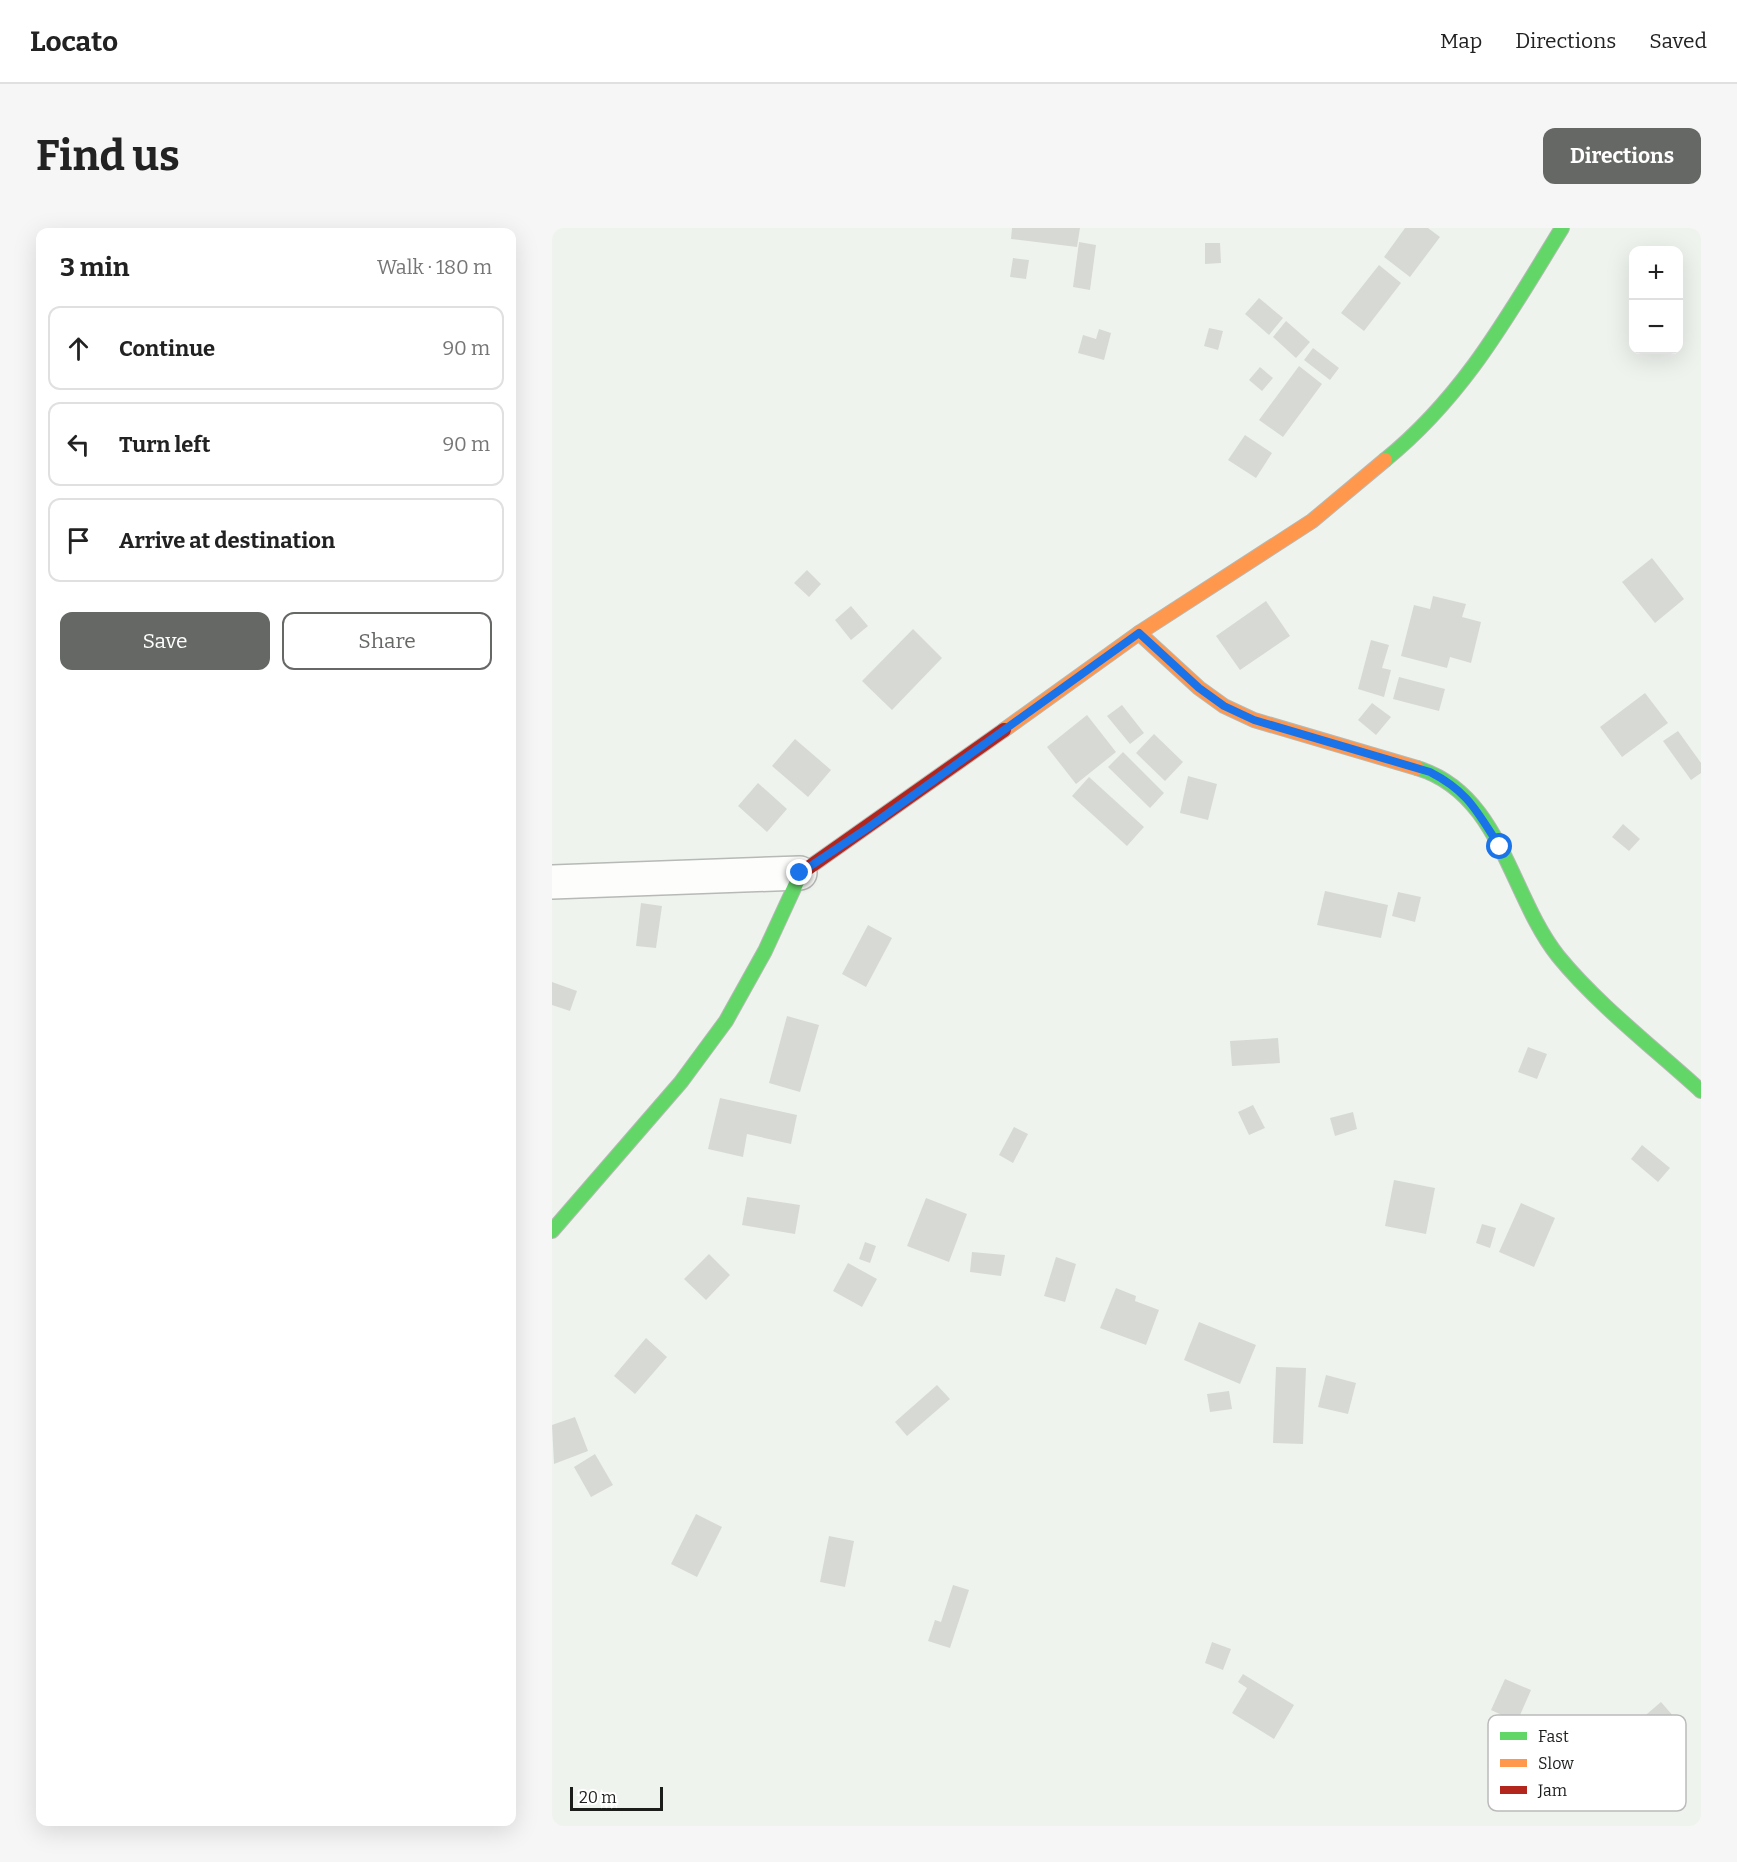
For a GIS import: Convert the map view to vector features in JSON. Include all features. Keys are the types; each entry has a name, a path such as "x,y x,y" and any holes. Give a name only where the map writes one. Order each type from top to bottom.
{"street":[{"path":"552,882 800,873 869,827 1139,633 1312,521 1416,435 1478,363 1562,228"},
{"path":"1139,633 1199,688 1224,706 1254,720 1430,772 1454,785 1472,803 1500,847 1541,931 1557,955 1576,977 1701,1090"},
{"path":"552,1231 681,1082 726,1022 765,951 800,873"}],"building":[{"path":"1012,228 1080,228 1077,247 1011,239"},
{"path":"1405,228 1428,228 1440,237 1410,277 1384,257"},
{"path":"1079,242 1096,245 1090,290 1073,287"},
{"path":"1205,243 1220,243 1221,263 1205,264"},
{"path":"1013,258 1029,260 1026,279 1010,277"},
{"path":"1379,265 1401,283 1364,331 1341,313"},
{"path":"1259,298 1283,318 1269,335 1245,314"},
{"path":"1286,321 1310,342 1296,358 1273,337"},
{"path":"1209,328 1223,331 1218,350 1204,346"},
{"path":"1099,329 1111,333 1104,360 1078,353 1083,335 1096,339"},
{"path":"1313,348 1339,368 1330,380 1304,360"},
{"path":"1299,366 1322,384 1283,437 1259,420"},
{"path":"1260,367 1273,378 1262,391 1249,380"},
{"path":"1245,435 1272,453 1256,478 1228,460"},
{"path":"1652,558 1684,599 1655,623 1622,582"},
{"path":"807,570 821,584 809,597 794,583"},
{"path":"1433,596 1466,604 1462,617 1481,622 1471,663 1450,657 1447,668 1401,656 1414,605 1430,609"},
{"path":"1266,601 1290,636 1240,670 1216,636"},
{"path":"851,606 868,626 851,640 835,620"},
{"path":"913,629 942,658 892,710 862,681"},
{"path":"1371,640 1389,645 1382,668 1391,670 1384,697 1358,689"},
{"path":"1399,677 1445,689 1439,711 1393,699"},
{"path":"1645,693 1668,723 1622,757 1600,727"},
{"path":"1372,703 1391,717 1376,735 1358,720"},
{"path":"1122,705 1144,733 1130,744 1107,716"},
{"path":"1087,715 1116,752 1076,784 1047,747"},
{"path":"1678,731 1701,763 1701,773 1691,780 1663,741"},
{"path":"1154,734 1183,762 1165,781 1136,753"},
{"path":"795,739 831,770 808,797 772,766"},
{"path":"1123,752 1164,793 1150,808 1108,767"},
{"path":"1188,776 1217,784 1208,820 1180,813"},
{"path":"1089,777 1144,827 1127,846 1072,796"},
{"path":"758,783 787,809 767,832 738,806"},
{"path":"1623,824 1640,839 1629,851 1612,837"},
{"path":"1325,891 1388,905 1381,938 1317,925"},
{"path":"1398,892 1421,897 1415,922 1392,916"},
{"path":"641,903 662,906 656,948 636,946"},
{"path":"868,925 892,938 866,987 842,974"},
{"path":"552,982 577,991 570,1011 552,1005"},
{"path":"787,1016 819,1025 800,1092 769,1083"},
{"path":"1278,1038 1280,1063 1232,1066 1230,1041"},
{"path":"1528,1047 1547,1054 1537,1079 1518,1072"},
{"path":"720,1098 797,1115 791,1144 747,1134 743,1157 708,1149"},
{"path":"1253,1105 1265,1128 1249,1135 1238,1112"},
{"path":"1353,1112 1357,1129 1335,1136 1330,1118"},
{"path":"1014,1127 1028,1134 1013,1163 999,1155"},
{"path":"1642,1145 1670,1168 1658,1182 1631,1159"},
{"path":"1394,1180 1435,1188 1426,1234 1385,1226"},
{"path":"747,1197 800,1205 795,1234 742,1225"},
{"path":"926,1198 967,1214 949,1262 907,1246"},
{"path":"1521,1203 1555,1218 1534,1267 1499,1252"},
{"path":"1482,1224 1496,1228 1490,1248 1476,1243"},
{"path":"865,1242 876,1246 870,1263 859,1259"},
{"path":"972,1252 1005,1255 1001,1276 970,1272"},
{"path":"709,1254 730,1275 706,1300 684,1279"},
{"path":"1056,1257 1076,1264 1065,1302 1044,1296"},
{"path":"848,1263 877,1279 862,1307 833,1291"},
{"path":"1116,1288 1136,1296 1135,1301 1159,1310 1146,1345 1100,1328"},
{"path":"1199,1322 1256,1345 1240,1384 1184,1360"},
{"path":"646,1338 667,1357 635,1394 614,1376"},
{"path":"1276,1367 1306,1368 1303,1444 1273,1443"},
{"path":"1326,1375 1356,1383 1348,1414 1318,1407"},
{"path":"937,1385 950,1399 907,1436 895,1422"},
{"path":"1229,1391 1232,1409 1210,1412 1207,1394"},
{"path":"575,1417 588,1451 554,1464 552,1425"},
{"path":"595,1454 613,1485 591,1497 574,1467"},
{"path":"696,1514 722,1527 697,1577 671,1564"},
{"path":"829,1536 854,1541 845,1587 820,1582"},
{"path":"953,1585 969,1590 950,1648 928,1641 935,1620 941,1622"},
{"path":"1212,1642 1231,1649 1223,1670 1205,1663"},
{"path":"1243,1674 1294,1705 1274,1739 1232,1713 1247,1688 1238,1682"},
{"path":"1505,1679 1531,1690 1520,1715 1502,1715 1491,1710"},
{"path":"1661,1702 1672,1715 1646,1715"}],"traffic: fast":[{"path":"1385,460 1413,435 1462,381 1504,322 1562,228"},
{"path":"1417,768 1445,781 1468,799 1486,823 1501,849 1542,932 1573,974 1608,1009 1701,1091"},
{"path":"552,1231 681,1082 726,1021 765,951 801,873"}],"traffic: slow":[{"path":"1004,730 1139,633 1312,521 1385,460"},
{"path":"1139,633 1199,688 1224,706 1254,720 1417,768"}],"traffic: jam":[{"path":"801,873 1004,730"}],"route":[{"path":"800,873 869,827 1139,633 1199,688 1224,706 1254,720 1430,772 1454,785 1472,803 1500,847"}]}
